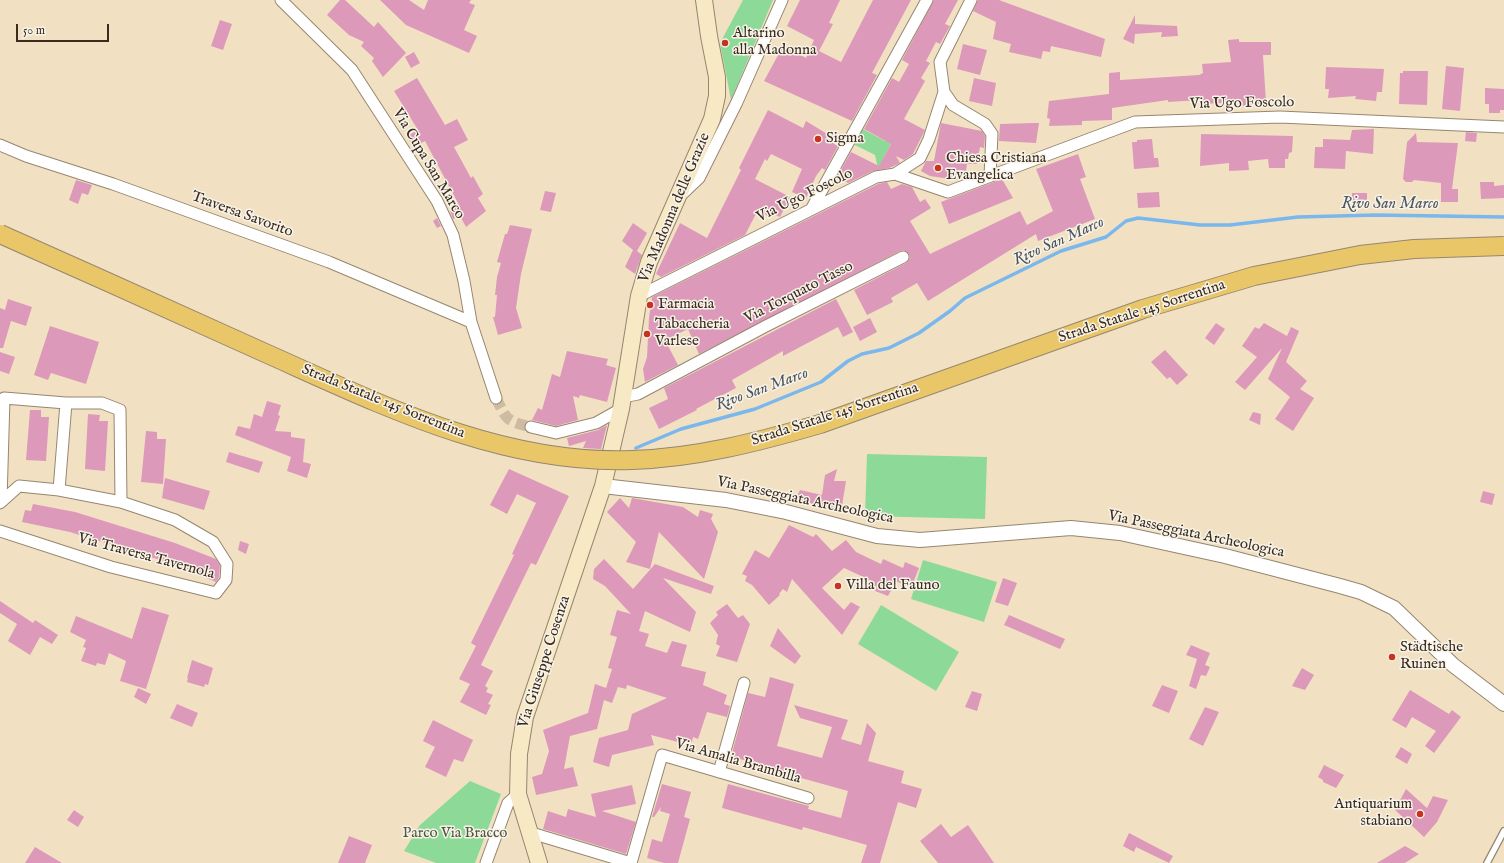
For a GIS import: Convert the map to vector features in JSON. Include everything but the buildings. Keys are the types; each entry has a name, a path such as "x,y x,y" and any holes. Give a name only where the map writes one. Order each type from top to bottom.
{"highway":[{"name":"Strada Statale 145 Sorrentina","path":"0,234 372,401 443,429 481,441 527,452 578,458 630,460 679,457 773,438 820,424 1143,309 1254,276 1360,255 1414,249 1504,246"}],"main road":[{"name":"Via Madonna delle Grazie","path":"603,486 622,403 639,296 649,262 712,119 717,96 717,77 704,0"},
{"name":"Via Giuseppe Cosenza","path":"539,863 528,832 518,794 519,754 525,717 603,486"}],"street":[{"name":"Via Cupa San Marco","path":"281,0 352,70 437,202 452,235 464,281 471,322 496,398"},
{"path":"677,198 700,178 737,102 782,0"},
{"path":"812,208 927,0"},
{"path":"895,174 920,158 930,139 944,92 940,62 971,0"},
{"path":"944,92 953,105 985,124 992,134 990,176"},
{"name":"Via Ugo Foscolo","path":"639,296 876,177 895,174 948,192 1135,122 1280,117 1504,127"},
{"name":"Traversa Savorito","path":"0,145 26,156 113,184 329,262 471,322"},
{"name":"Via Torquato Tasso","path":"622,403 766,326 904,257"},
{"path":"0,502 2,398 66,403 102,403 120,410 121,502"},
{"path":"59,490 66,403"},
{"path":"531,427 556,433 596,423 622,403"},
{"name":"Via Traversa Tavernola","path":"0,502 19,486 59,490 121,502 175,520 213,542 227,564 226,580 216,593 111,566 0,531"},
{"name":"Via Passeggiata Archeologica","path":"603,486 726,500 786,512 877,536 920,540 1071,528 1120,533 1225,556 1361,592 1394,608 1453,665 1504,704"},
{"path":"719,772 744,683"},
{"name":"Via Amalia Brambilla","path":"528,832 632,863 662,755 808,798"},
{"path":"486,863 508,803 518,794"}],"lane":[{"path":"1487,863 1504,831"}],"green space":[{"path":"743,0 773,0 731,100 720,43"},
{"path":"895,122 901,124 878,169 875,155 851,143 859,127 885,141"},
{"path":"867,454 987,457 985,519 865,516"},
{"path":"923,560 997,582 984,622 911,599"},
{"path":"881,605 959,652 936,691 858,644"},
{"name":"Parco Via Bracco","path":"470,781 501,794 475,863 436,863 404,851 420,825"}],"waterway":[{"name":"Rivo San Marco","path":"636,448 681,429 755,409 821,382 848,361 862,354 889,348 919,333 950,311 965,298 1061,251 1106,237 1126,221 1138,218 1200,225 1230,225 1298,217 1376,215 1504,217"}],"tunnel":[{"path":"496,398 508,418 517,423 531,427"}],"place":[{"name":"Altarino alla Madonna","path":"725,43"},
{"name":"Sigma","path":"818,139"},
{"name":"Chiesa Cristiana Evangelica","path":"938,168"},
{"name":"Farmacia","path":"650,305"},
{"name":"Tabaccheria Varlese","path":"647,334"},
{"name":"Villa del Fauno","path":"838,586"},
{"name":"Städtische Ruinen","path":"1392,657"},
{"name":"Antiquarium stabiano","path":"1420,814"}]}
